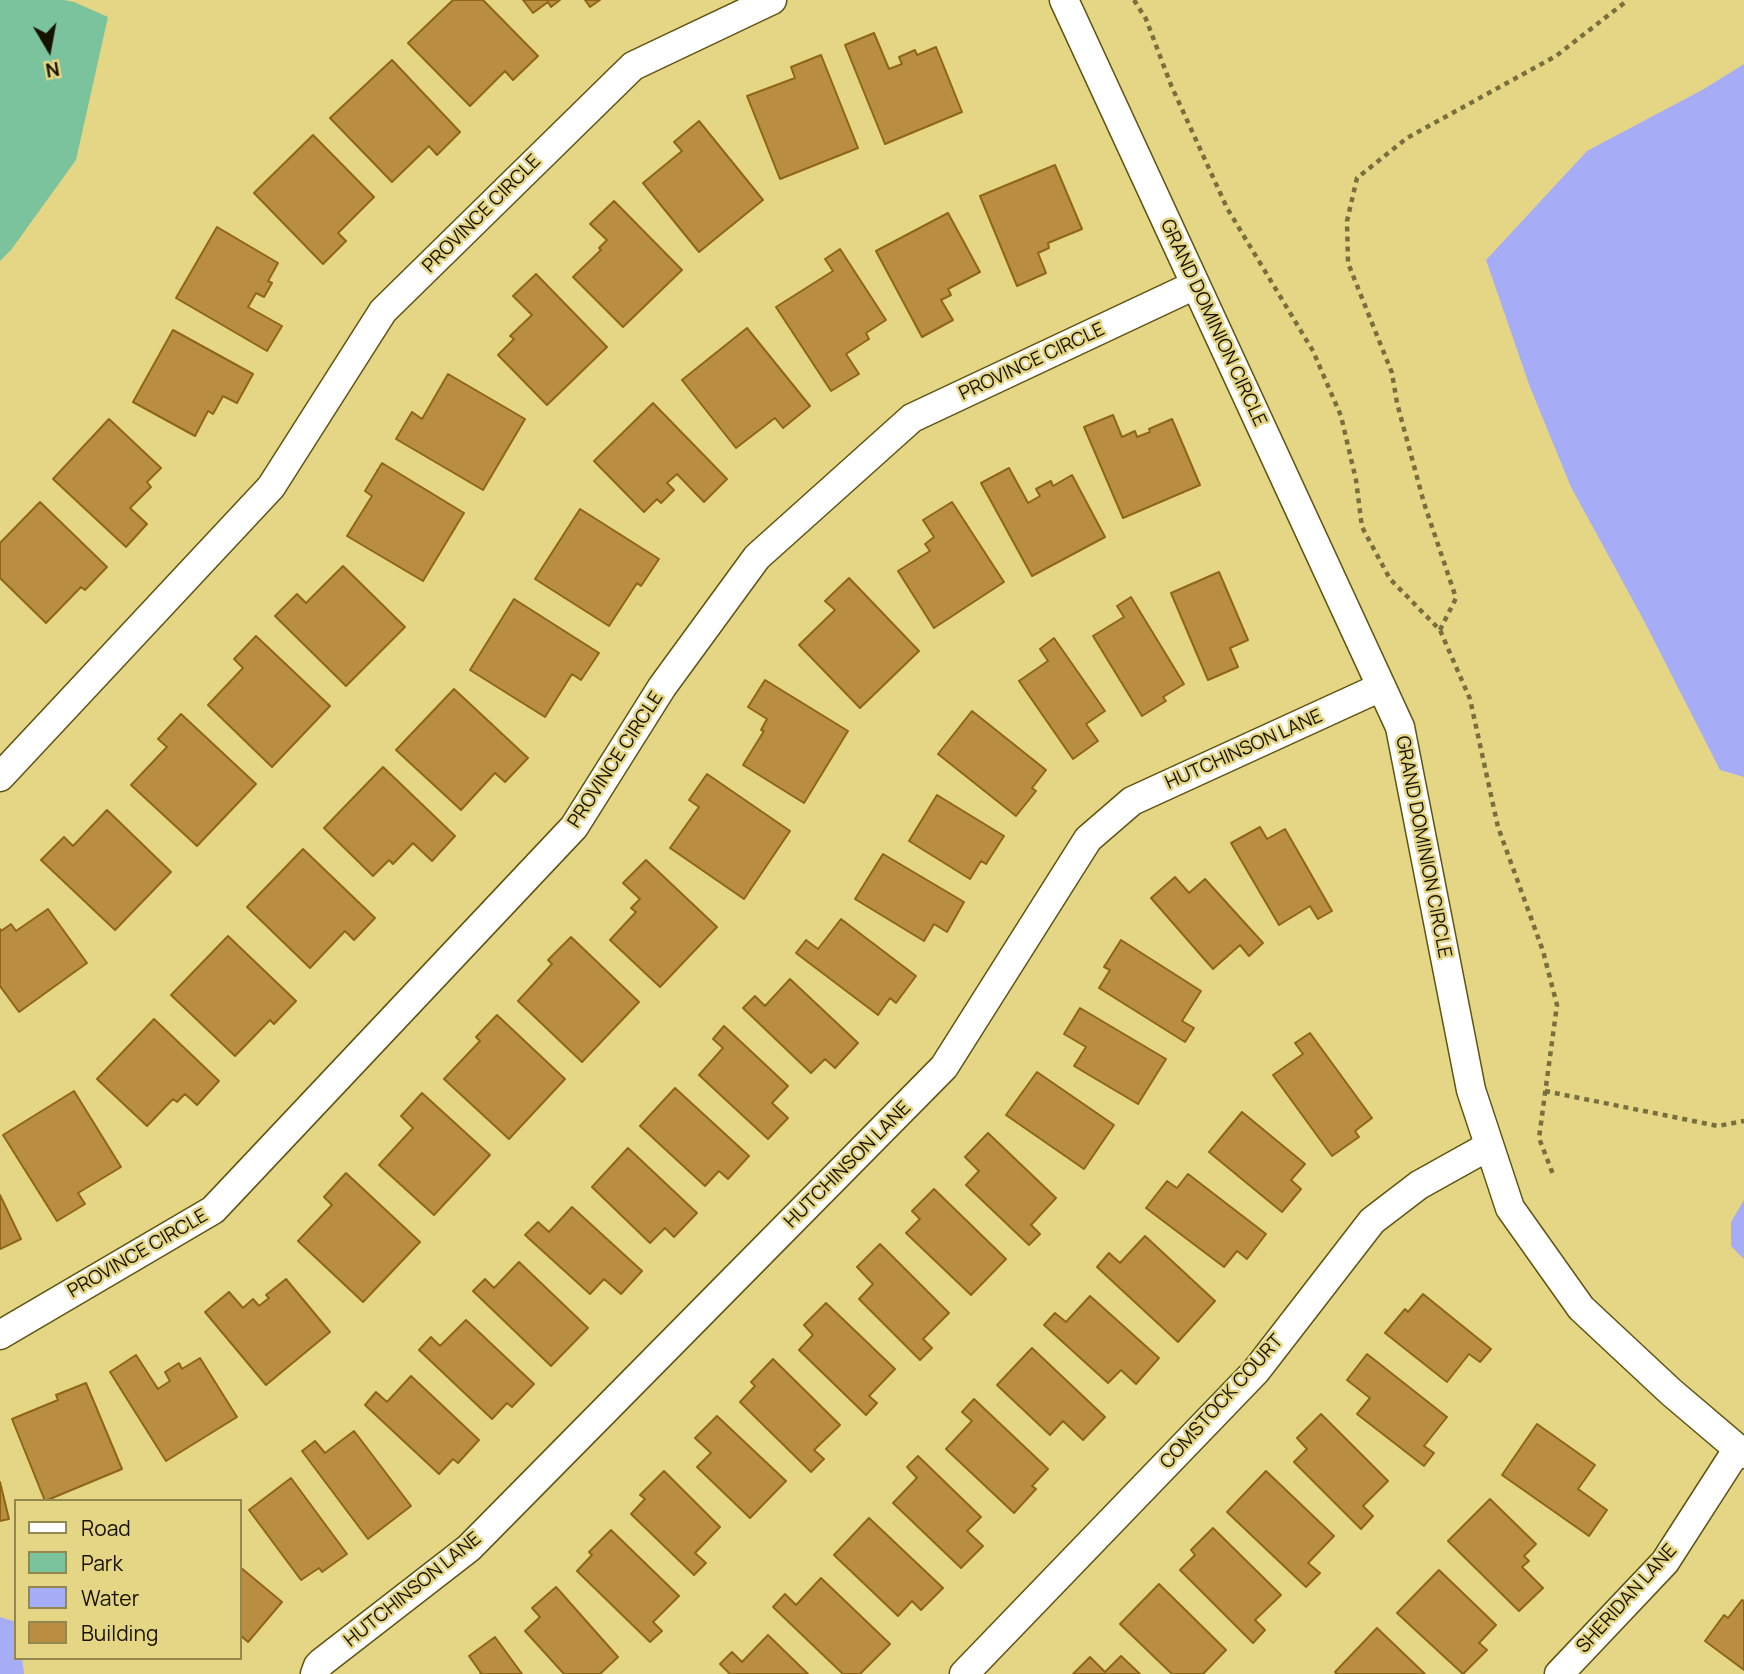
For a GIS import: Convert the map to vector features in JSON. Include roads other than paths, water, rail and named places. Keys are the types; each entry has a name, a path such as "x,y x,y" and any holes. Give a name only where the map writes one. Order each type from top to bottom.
{"street":[{"name":"PROVINCE CIRCLE","path":"0,777 271,487 383,311 633,66 772,0"},
{"name":"GRAND DOMINION CIRCLE","path":"1064,0 1400,727 1471,1090 1510,1208 1581,1308 1671,1392 1741,1452"},
{"name":"PROVINCE CIRCLE","path":"0,1335 213,1210 575,827 662,687 757,557 912,418 1195,285"},
{"name":"HUTCHINSON LANE","path":"315,1674 322,1662 469,1548 944,1067 1088,839 1132,801 1381,687"},
{"name":"COMSTOCK COURT","path":"964,1674 1256,1371 1372,1221 1419,1185 1489,1146"},
{"name":"SHERIDAN LANE","path":"1559,1674 1665,1562 1741,1452"}],"water":[{"path":"1744,64 1744,777 1720,770 1642,617 1571,487 1530,387 1486,260 1587,151 1704,89"},
{"path":"1744,1200 1744,1259 1731,1246 1731,1222"},
{"path":"0,1617 14,1621 14,1660 22,1660 24,1674 0,1674"}]}
